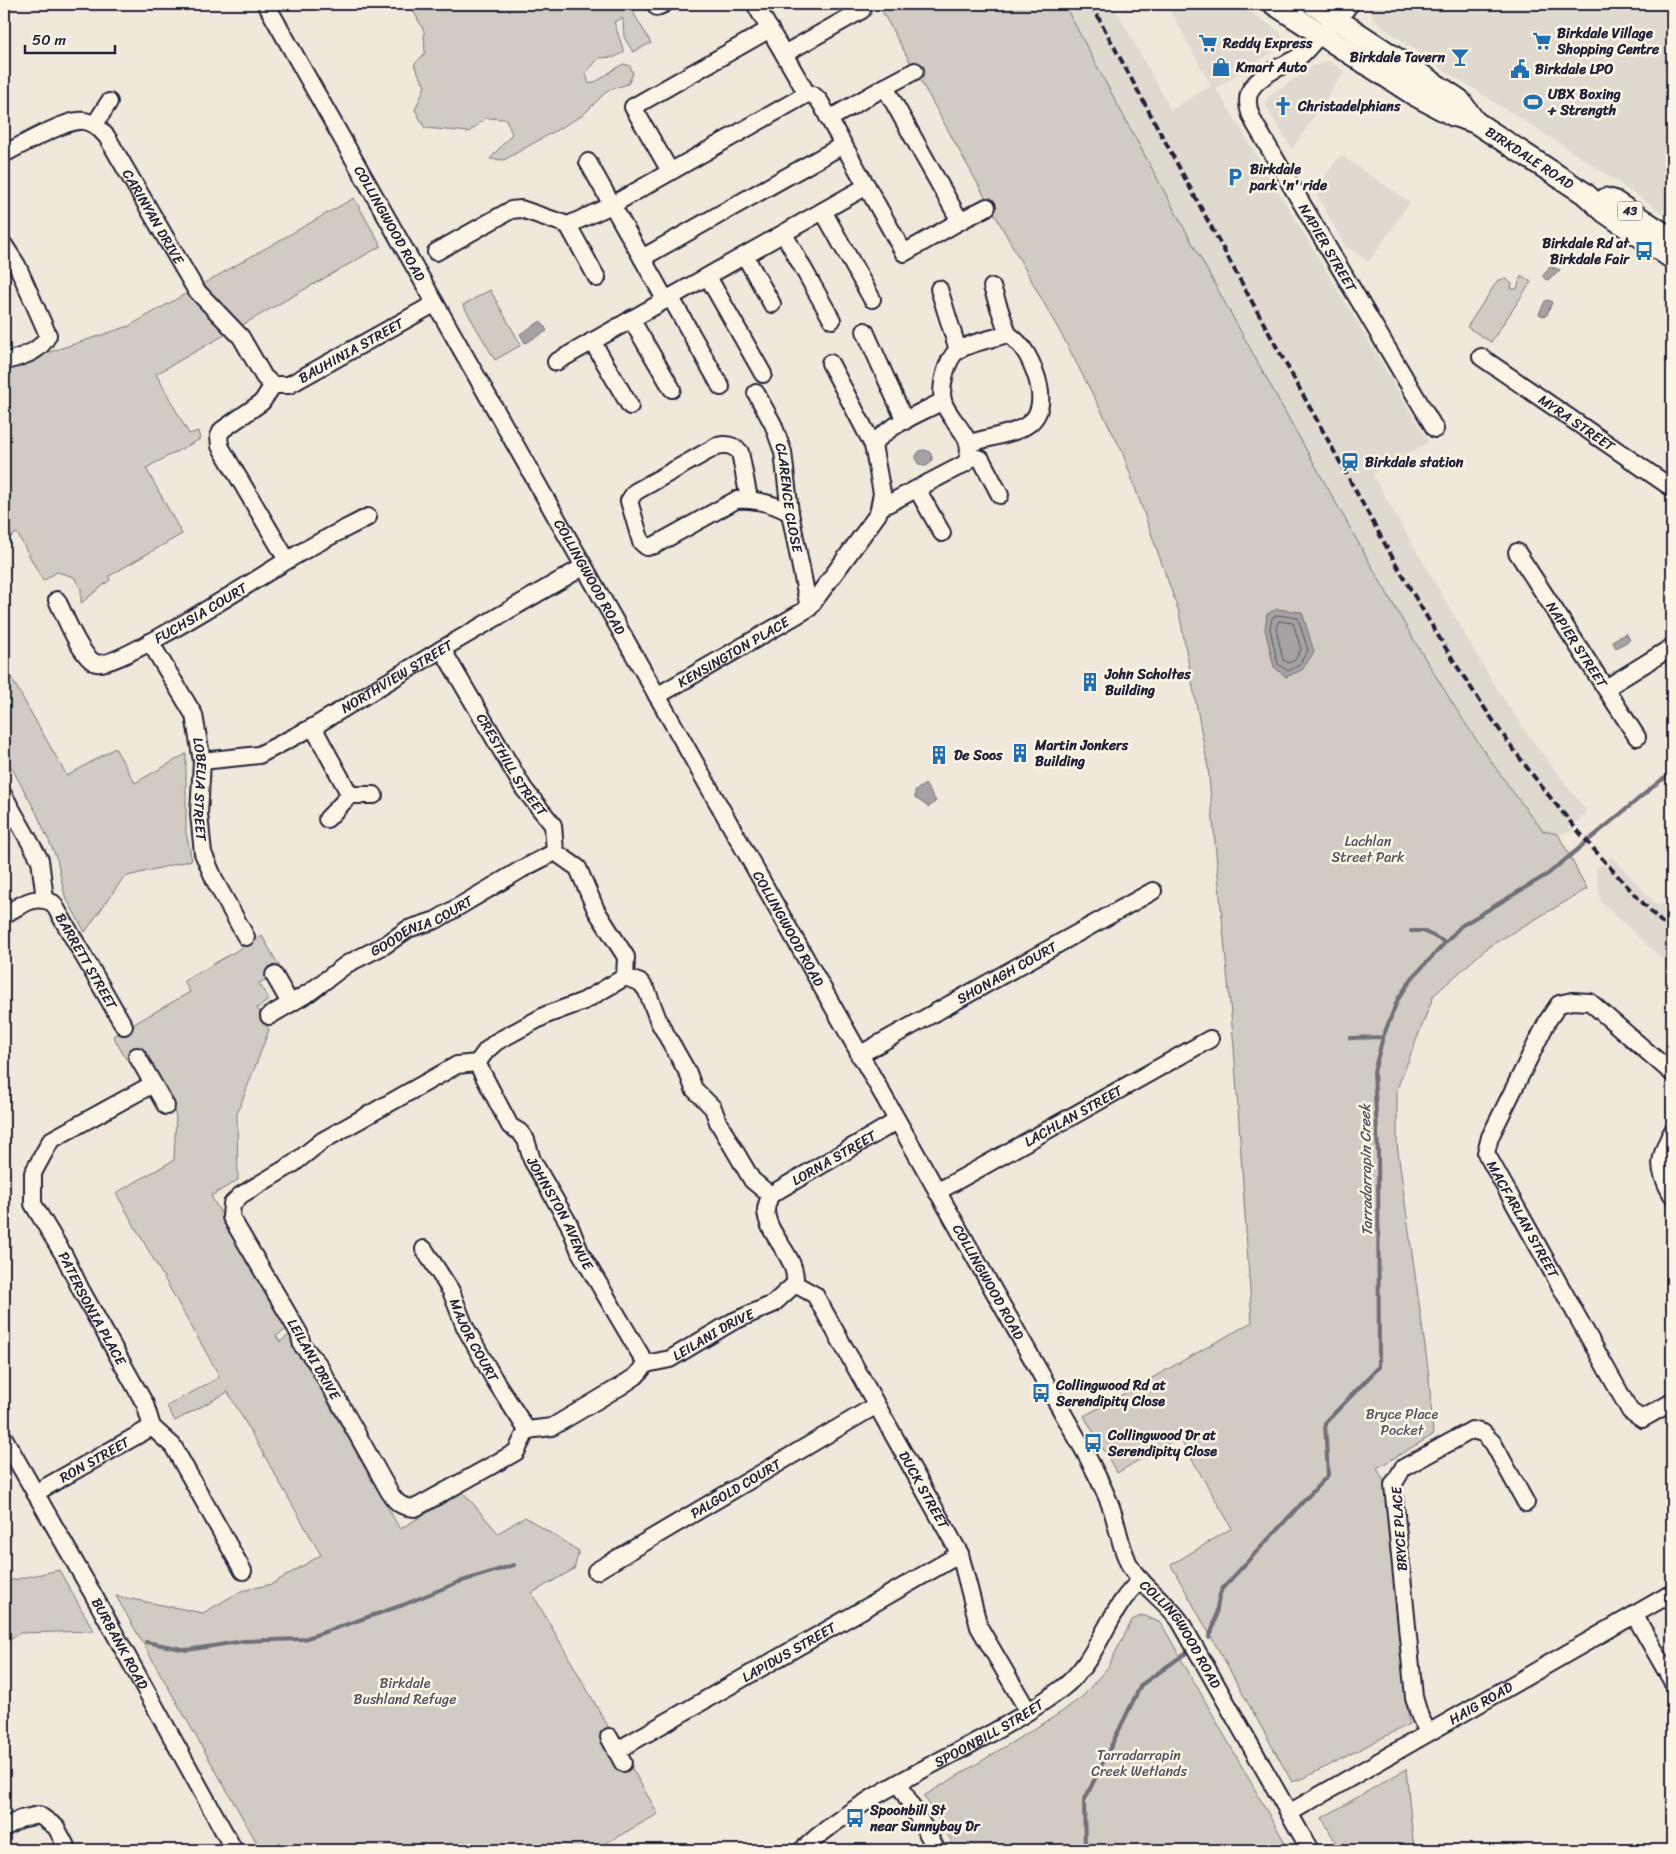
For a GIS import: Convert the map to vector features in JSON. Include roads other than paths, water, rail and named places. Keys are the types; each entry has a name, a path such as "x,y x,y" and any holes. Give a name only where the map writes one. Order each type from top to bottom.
{"main road":[{"name":"BIRKDALE ROAD","path":"1274,4 1415,95 1453,115 1475,122 1584,194 1605,212 1672,258"},
{"name":"BIRKDALE ROAD","path":"1332,9 1459,100 1475,122"},
{"name":"BIRKDALE ROAD","path":"1584,194 1614,201 1672,239"}],"street":[{"name":"COLLINGWOOD ROAD","path":"266,4 1086,1454 1108,1499 1125,1556 1141,1580 1167,1604 1180,1621 1310,1850"},
{"path":"755,4 807,94"},
{"path":"1320,34 1332,9"},
{"path":"784,54 862,10"},
{"path":"670,172 633,107 770,30"},
{"name":"NAPIER STREET","path":"1320,34 1306,51 1269,74 1254,86 1248,97 1250,110 1263,140 1435,429"},
{"path":"829,119 915,70"},
{"path":"885,87 960,221"},
{"path":"436,252 512,210 521,209 568,224 612,205 807,94 817,97 904,253 987,207"},
{"path":"4,154 35,138 79,120 95,124 110,102"},
{"name":"CARINYAN DRIVE","path":"95,124 108,136 196,290 241,337 264,377 273,385"},
{"path":"642,258 843,145"},
{"path":"588,162 642,258 721,387"},
{"path":"556,362 867,186"},
{"path":"823,212 872,299"},
{"path":"568,224 597,278"},
{"path":"784,234 832,320"},
{"path":"4,245 17,265 48,335 44,344 36,351 4,362"},
{"path":"745,256 772,304"},
{"path":"708,277 764,374"},
{"path":"969,449 1023,428 1039,414 1042,403 1041,392 1031,360 1018,341 1008,334 992,286"},
{"path":"939,289 958,350"},
{"name":"BAUHINIA STREET","path":"273,385 289,385 434,304"},
{"path":"631,319 672,389"},
{"path":"864,330 905,421"},
{"path":"1000,495 981,459 969,449 943,401 945,372 949,360 958,350 1008,334"},
{"path":"592,341 630,406"},
{"name":"MYRA STREET","path":"1481,357 1672,488"},
{"path":"809,608 878,514 882,493 873,445 830,363"},
{"path":"273,385 262,402 222,430 219,436 220,446 287,560"},
{"name":"CLARENCE CLOSE","path":"756,393 772,424 783,452 790,513 809,608"},
{"path":"873,445 878,438 905,421 943,401"},
{"path":"749,499 740,452 735,446 725,444 717,446 635,492 630,501 641,542 647,547 655,546 736,500 749,499 780,507 790,513"},
{"path":"880,508 966,462 969,449"},
{"path":"917,489 942,533"},
{"name":"FUCHSIA COURT","path":"57,600 83,652 94,663 101,664 150,642 287,560 368,517"},
{"name":"NAPIER STREET","path":"1517,552 1637,737"},
{"name":"NORTHVIEW STREET","path":"202,761 259,755 313,727 583,567"},
{"name":"KENSINGTON PLACE","path":"657,696 809,608"},
{"name":"LOBELIA STREET","path":"150,642 194,716 202,761 199,814 204,853 216,884 246,937"},
{"path":"1606,688 1672,647"},
{"name":"CRESTHILL STREET","path":"442,649 524,789 553,825 556,852"},
{"path":"313,727 350,794"},
{"path":"350,794 374,796"},
{"path":"327,819 350,794"},
{"path":"4,796 40,860 45,899 33,899 4,915"},
{"path":"556,852 578,868 596,910 626,957 625,977"},
{"name":"GOODENIA COURT","path":"269,1016 310,992 347,964 385,945 408,929 436,920 522,869 556,852"},
{"name":"SHONAGH COURT","path":"859,1055 1153,891"},
{"name":"BARRETT STREET","path":"45,899 53,903 124,1026"},
{"path":"274,975 290,1003"},
{"path":"477,1063 496,1042 546,1014 584,1001 625,977"},
{"path":"625,977 641,984 647,991 659,1022 688,1072 694,1090 713,1108 718,1122 752,1180 770,1195 766,1210 771,1226 794,1268 795,1284"},
{"name":"MACFARLAN STREET","path":"1672,1073 1590,1002 1572,1001 1559,1004 1548,1020 1490,1137 1486,1153 1630,1411 1642,1419 1672,1402"},
{"name":"LACHLAN STREET","path":"937,1192 1210,1038"},
{"path":"137,1056 166,1106"},
{"name":"JOHNSTON AVENUE","path":"477,1063 510,1126 520,1132 526,1140 532,1160 569,1224 580,1252 646,1364"},
{"name":"LEILANI DRIVE","path":"477,1063 457,1065 322,1141 292,1164 241,1195 232,1204 231,1217 299,1333 302,1345 318,1364 396,1502 402,1507 415,1508 516,1452 527,1430"},
{"name":"PATERSONIA PLACE","path":"152,1427 145,1404 80,1290 66,1257 33,1204 33,1173 51,1140 153,1084"},
{"name":"LORNA STREET","path":"770,1195 897,1121"},
{"path":"1672,1132 1662,1150 1660,1164 1664,1180 1672,1195"},
{"name":"MAJOR COURT","path":"424,1249 451,1291 464,1327 494,1379 527,1430"},
{"name":"LEILANI DRIVE","path":"646,1364 670,1359 732,1322 773,1304 795,1284"},
{"name":"DUCK STREET","path":"795,1284 815,1295 875,1406 960,1554 979,1627 1028,1711"},
{"path":"527,1430 552,1427 636,1376 646,1364"},
{"name":"PALGOLD COURT","path":"596,1571 875,1406"},
{"path":"152,1427 173,1446 243,1571"},
{"name":"RON STREET","path":"35,1493 152,1427"},
{"name":"BRYCE PLACE","path":"1428,1732 1420,1717 1414,1697 1393,1485 1403,1468 1472,1430 1483,1433 1493,1443 1526,1503"},
{"name":"BURBANK ROAD","path":"4,1438 233,1850"},
{"name":"LAPIDUS STREET","path":"616,1750 960,1554"},
{"name":"SPOONBILL STREET","path":"802,1850 845,1816 1028,1711 1064,1687 1088,1662 1119,1603 1141,1580"},
{"name":"HAIG ROAD","path":"1289,1813 1428,1732 1635,1616 1672,1593"},
{"path":"1635,1616 1672,1681"},
{"path":"900,1784 937,1850"},
{"path":"4,1828 20,1819 39,1815 56,1827 68,1850"}],"water":[{"path":"1550,266 1560,270 1548,280 1543,276"},
{"path":"1549,300 1552,302 1547,315 1539,314 1545,301"},
{"path":"541,321 547,331 525,343 520,334"},
{"path":"924,450 932,458 924,466 916,458"},
{"path":"1277,609 1302,612 1314,652 1302,670 1286,677 1274,667 1265,629 1267,614"},
{"path":"1626,633 1630,640 1616,648 1612,641"},
{"path":"925,784 936,801 929,807 915,798 915,791"}],"waterway":[{"name":"Tarradarrapin Creek","path":"1209,1637 1214,1625 1222,1589 1328,1475 1325,1423 1379,1367 1378,1152 1374,1072 1383,1037 1398,999 1413,977 1461,926 1548,874 1660,781 1672,774"},
{"path":"1411,931 1423,931 1445,942"},
{"path":"1350,1038 1383,1037"},
{"path":"146,1642 187,1650 244,1641 304,1639 403,1605 459,1582 514,1565"},
{"name":"Tarradarrapin Creek","path":"1085,1850 1084,1801 1141,1685 1186,1653"}],"railway":[{"path":"1091,4 1358,496 1442,642 1488,713 1552,800 1599,855 1672,933"}],"place":[{"name":"Birkdale Village Shopping Centre","path":"1542,41"},
{"name":"Reddy Express","path":"1208,43"},
{"name":"Birkdale Tavern","path":"1460,57"},
{"name":"Kmart Auto","path":"1221,67"},
{"name":"Birkdale LPO","path":"1520,69"},
{"name":"UBX Boxing + Strength","path":"1533,102"},
{"name":"Christadelphians","path":"1283,106"},
{"name":"Birkdale park 'n' ride","path":"1235,177"},
{"name":"Birkdale Rd at Birkdale Fair","path":"1644,251"},
{"name":"Birkdale station","path":"1350,462"},
{"name":"John Scholtes Building","path":"1090,682"},
{"name":"Martin Jonkers Building","path":"1020,753"},
{"name":"De Soos","path":"939,755"},
{"name":"Collingwood Rd at Serendipity Close","path":"1041,1393"},
{"name":"Collingwood Dr at Serendipity Close","path":"1093,1443"},
{"name":"Spoonbill St near Sunnybay Dr","path":"855,1818"}],"park label":[{"name":"Lachlan Street Park","path":"1368,850"},
{"name":"Bryce Place Pocket","path":"1402,1422"},
{"name":"Birkdale Bushland Refuge","path":"405,1692"},
{"name":"Tarradarrapin Creek Wetlands","path":"1139,1764"}]}
